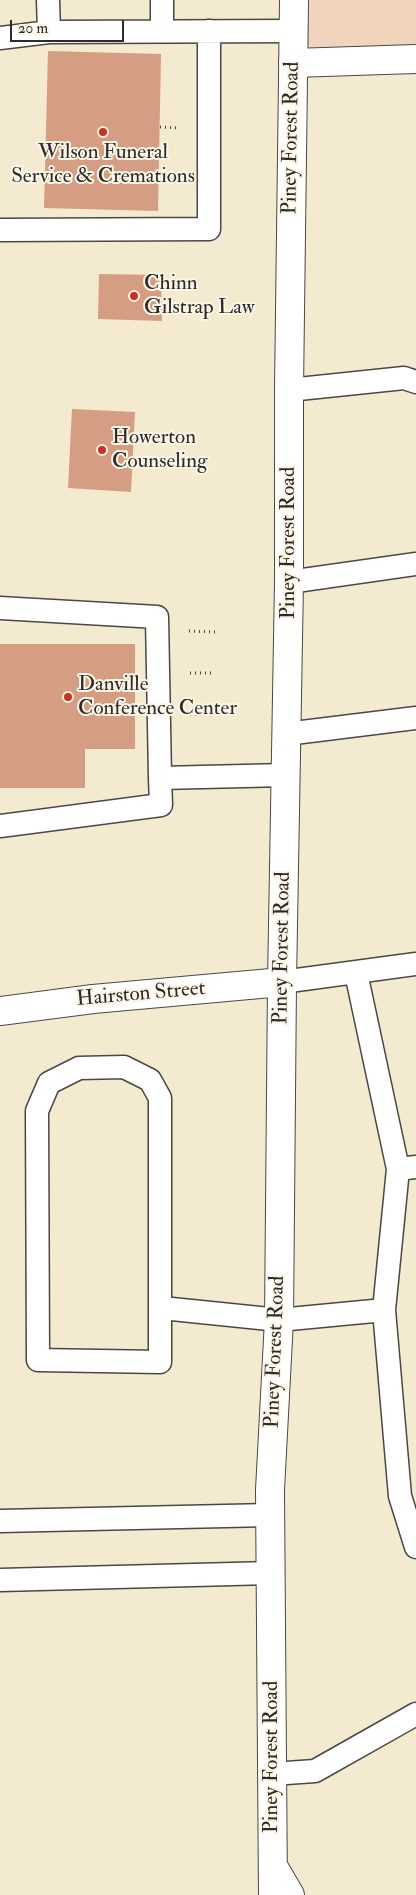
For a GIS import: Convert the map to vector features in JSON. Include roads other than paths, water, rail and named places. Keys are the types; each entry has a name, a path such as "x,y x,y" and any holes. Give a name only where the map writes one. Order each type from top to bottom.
{"main road":[{"name":"Piney Forest Road","path":"273,1895 270,1515 279,1320 282,982 289,582 289,390 294,0"},
{"path":"293,63 416,59"},
{"name":"Hairston Street","path":"0,1010 94,999 282,982"},
{"path":"273,1866 290,1895"}],"lane":[{"path":"48,0 49,32"},
{"path":"162,0 162,31"},
{"path":"0,230 209,229 209,31"},
{"path":"0,38 49,32 294,31"},
{"path":"289,390 404,378 416,382"},
{"path":"289,582 416,564"},
{"path":"0,608 157,618 162,805 0,826"},
{"path":"286,734 416,718"},
{"path":"160,778 286,775"},
{"path":"282,982 416,964"},
{"path":"356,973 407,1168 384,1310 400,1496 416,1546"},
{"path":"124,1067 150,1080 160,1098 162,1308 160,1362 38,1360 36,1111 49,1083 79,1068 124,1067"},
{"path":"162,1308 279,1320 384,1310"},
{"path":"0,1521 270,1515"},
{"path":"0,1580 271,1573"},
{"path":"272,1774 315,1771 416,1714"}],"place":[{"name":"Wilson Funeral Service & Cremations","path":"103,132"},
{"name":"Chinn Gilstrap Law","path":"134,296"},
{"name":"Howerton Counseling","path":"102,450"},
{"name":"Danville Conference Center","path":"68,697"}]}
